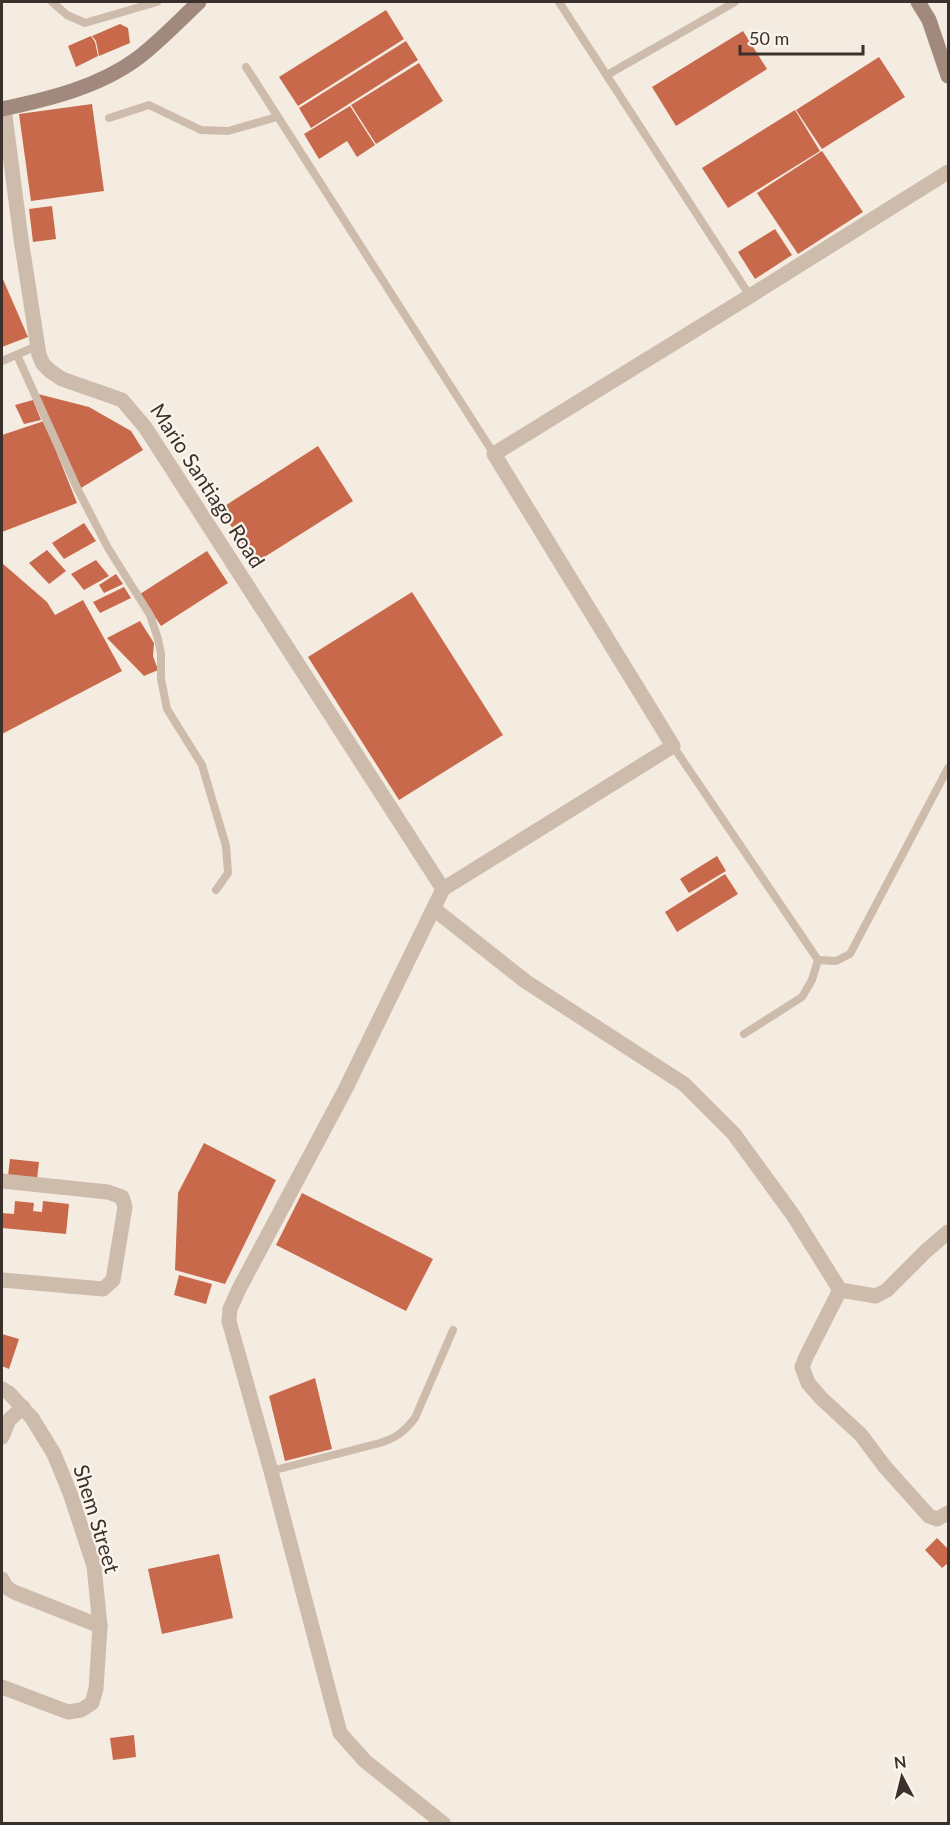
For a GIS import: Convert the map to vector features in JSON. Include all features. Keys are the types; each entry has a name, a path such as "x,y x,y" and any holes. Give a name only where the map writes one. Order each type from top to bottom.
{"main road":[{"path":"3,109 75,90 112,74 136,59 163,37 199,2"},
{"path":"918,2 929,20 948,76"}],"street":[{"name":"Mario Santiago Road","path":"3,109 37,346 43,364 62,379 122,400 145,427 443,889"},
{"path":"444,1824 365,1761 340,1733 229,1321 230,1309 345,1090 443,889 674,746 494,454 948,171"},
{"path":"434,909 525,981 684,1084 734,1134 793,1215 840,1290 876,1296 887,1290 948,1232"},
{"path":"2,1182 108,1192 122,1197 125,1207 113,1280 103,1289 2,1280"},
{"path":"840,1290 802,1367 808,1383 861,1435 885,1467 929,1516 937,1519 948,1513"},
{"name":"Shem Street","path":"2,1389 33,1418 54,1454 70,1493 94,1566 100,1626 96,1689 92,1703 81,1710 68,1712 2,1687"},
{"path":"2,1437 9,1420 23,1407"},
{"path":"2,1579 6,1587 14,1592 100,1626"}],"lane":[{"path":"52,2 67,15 85,23 157,2"},
{"path":"559,2 750,296"},
{"path":"607,75 735,2"},
{"path":"246,67 494,454"},
{"path":"109,118 149,105 201,130 228,131 278,117"},
{"path":"2,361 37,346"},
{"path":"17,355 78,490 108,548 150,615 160,646 161,679 167,709 202,765 226,846 228,873 216,890"},
{"path":"674,746 818,960"},
{"path":"818,960 836,961 850,954 948,768"},
{"path":"744,1034 802,996 812,980 818,960"},
{"path":"271,1471 380,1443 395,1438 406,1430 415,1418 453,1330"}],"building":[{"path":"386,10 404,39 298,106 279,77"},
{"path":"120,24 128,28 130,43 99,56 96,41 92,36"},
{"path":"743,31 767,69 676,126 652,87"},
{"path":"91,36 98,56 76,67 68,46"},
{"path":"406,41 418,60 311,128 299,108"},
{"path":"879,57 905,97 822,149 796,110"},
{"path":"419,63 443,101 376,144 351,105"},
{"path":"92,104 104,191 31,201 19,114"},
{"path":"350,106 375,145 357,157 347,141 319,159 304,134"},
{"path":"795,110 820,151 728,208 702,168"},
{"path":"822,151 863,212 798,254 757,193"},
{"path":"52,206 56,239 33,242 29,209"},
{"path":"775,229 792,255 755,279 738,252"},
{"path":"2,277 28,337 2,347"},
{"path":"38,394 89,407 131,431 143,450 81,488"},
{"path":"33,400 41,420 24,424 15,405"},
{"path":"44,421 77,503 2,532 2,435"},
{"path":"318,446 353,501 255,563 220,509"},
{"path":"84,523 96,541 64,559 52,543"},
{"path":"47,550 66,571 49,584 29,563"},
{"path":"207,551 228,583 161,626 140,594"},
{"path":"96,560 109,576 84,590 71,574"},
{"path":"2,563 47,602 55,615 83,600 122,671 2,734"},
{"path":"116,574 123,584 104,593 99,585"},
{"path":"124,587 131,598 100,613 93,602"},
{"path":"412,592 503,735 399,800 308,657"},
{"path":"140,621 154,643 153,656 158,670 144,676 107,638"},
{"path":"717,856 726,871 689,893 680,879"},
{"path":"725,874 738,894 677,932 665,912"},
{"path":"204,1143 276,1180 225,1284 175,1270 178,1193"},
{"path":"10,1159 39,1162 37,1179 8,1176"},
{"path":"302,1193 433,1259 406,1311 276,1245"},
{"path":"15,1201 34,1203 33,1211 42,1212 43,1201 69,1204 66,1234 2,1228 2,1213 14,1214"},
{"path":"179,1275 212,1284 206,1304 174,1295"},
{"path":"2,1334 19,1339 9,1369 2,1366"},
{"path":"315,1378 332,1449 285,1461 269,1396"},
{"path":"937,1538 948,1549 948,1563 942,1568 925,1550"},
{"path":"219,1554 233,1618 162,1634 148,1569"},
{"path":"134,1735 136,1757 113,1760 110,1738"}]}
